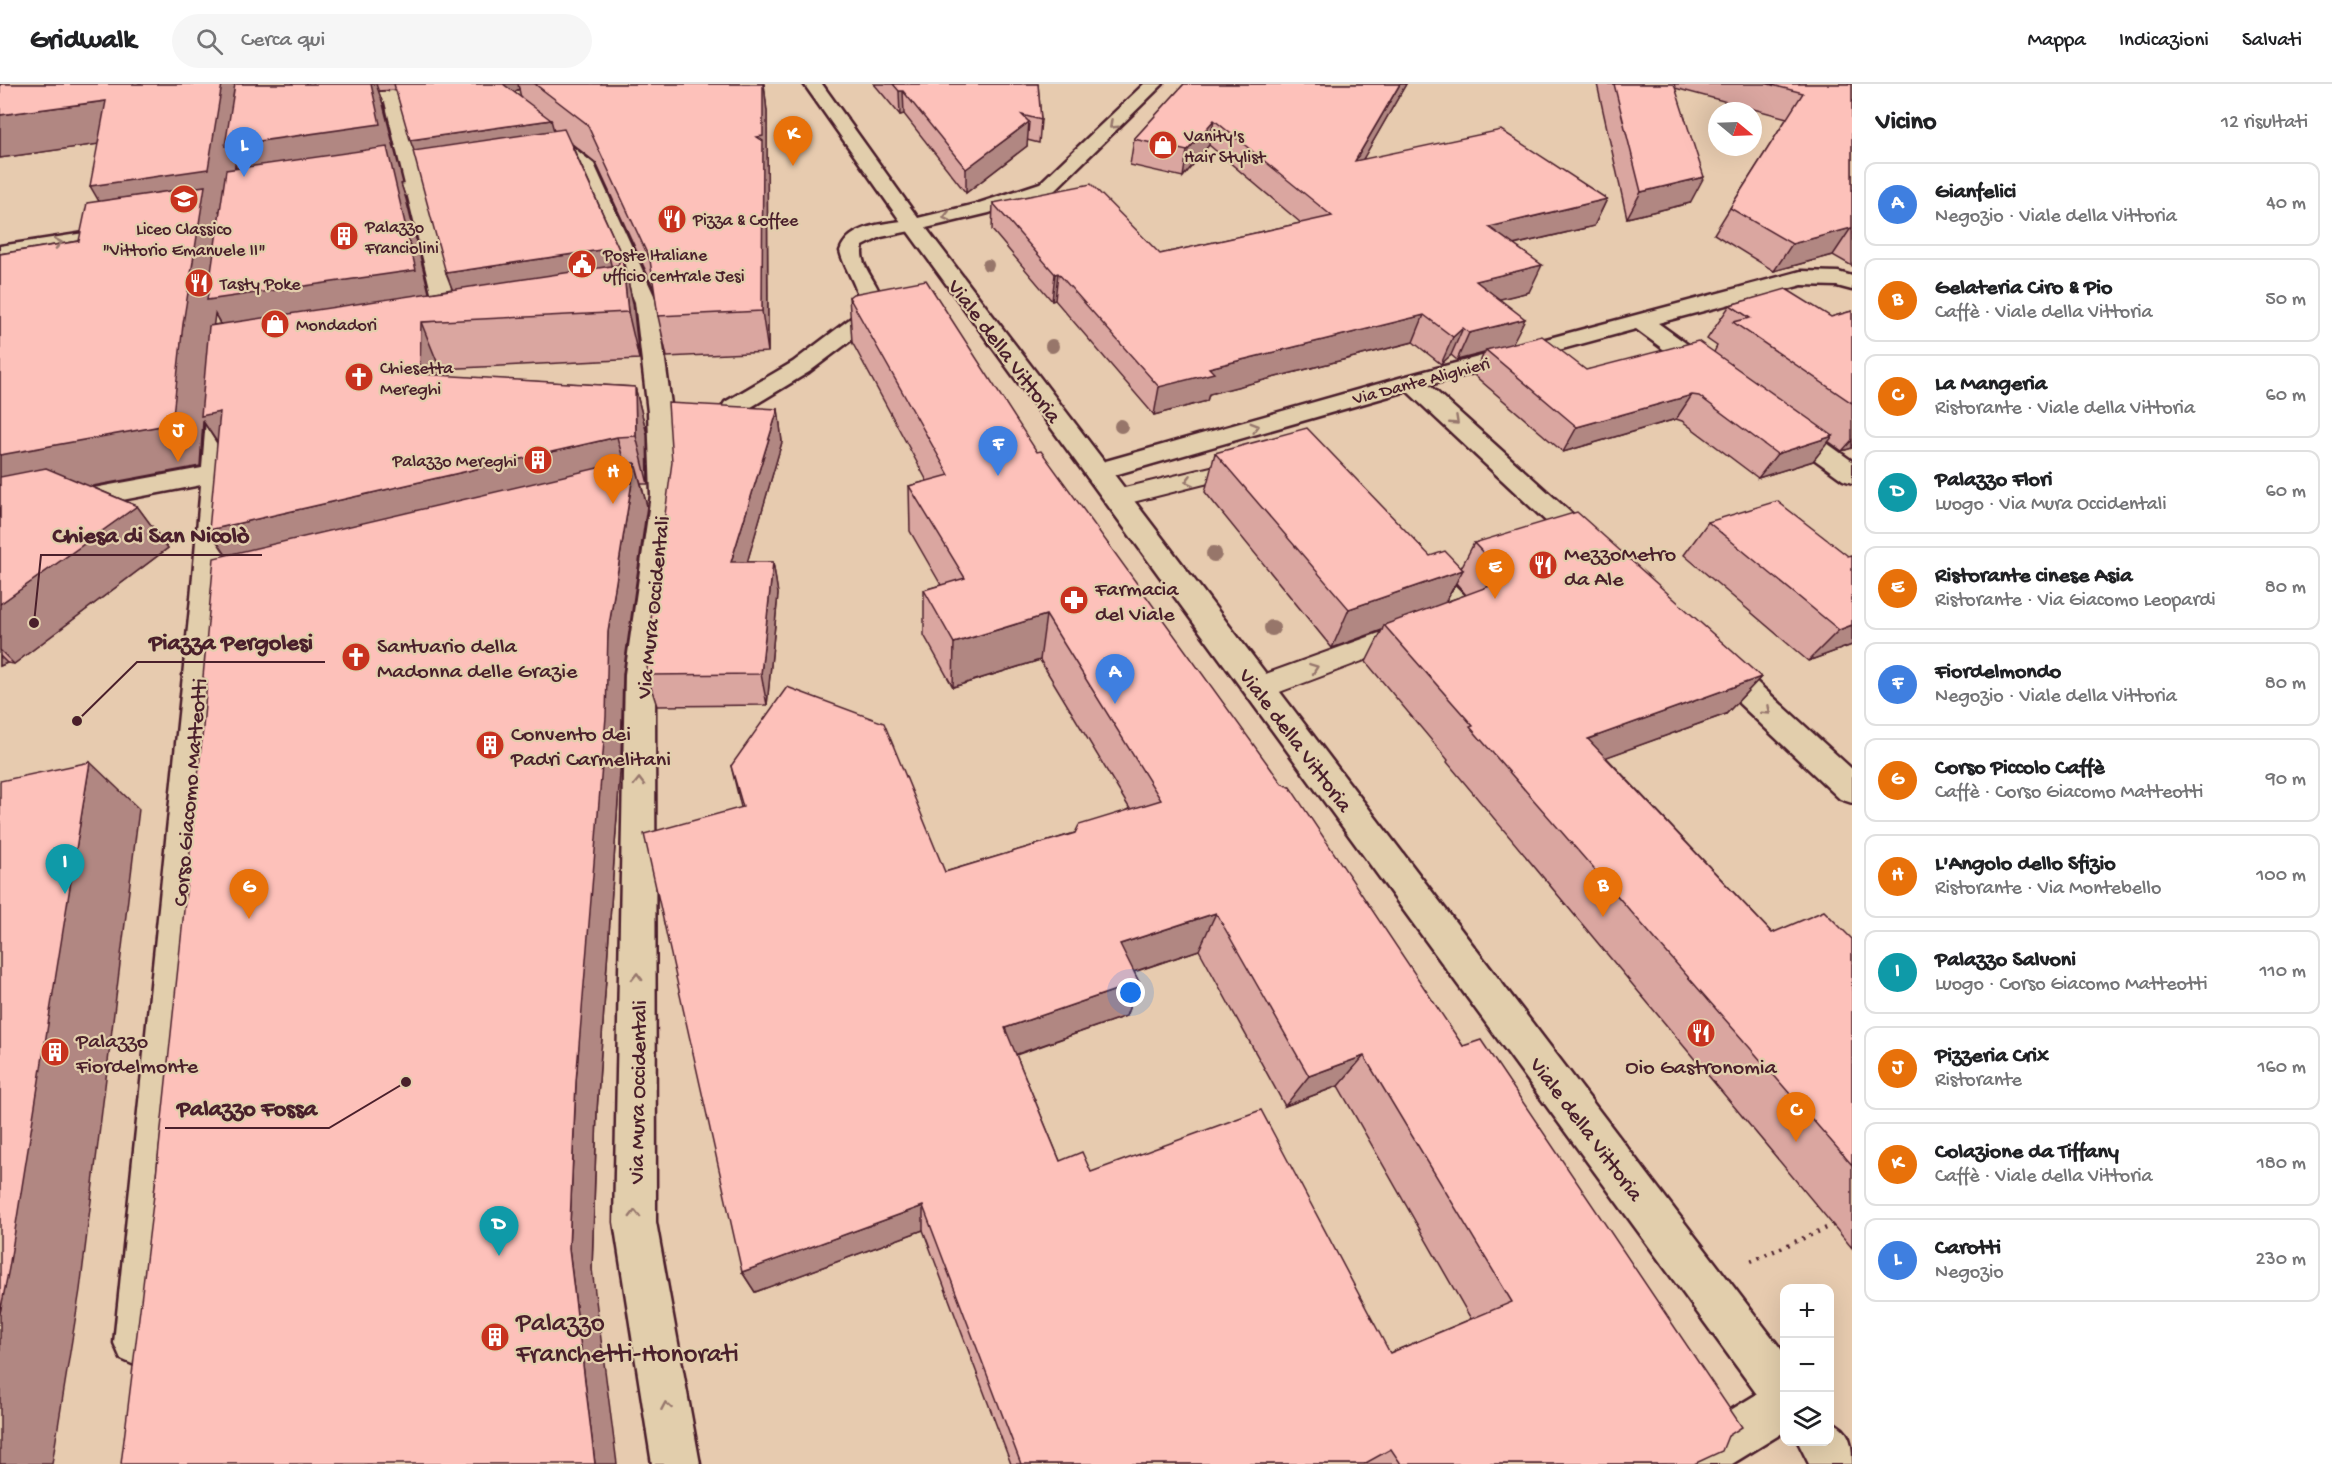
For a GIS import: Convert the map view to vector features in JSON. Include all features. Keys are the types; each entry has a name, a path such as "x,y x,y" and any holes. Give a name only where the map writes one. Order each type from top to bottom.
{"street":[{"name":"Viale della Vittoria","path":"813,84 913,225 1780,1384"},
{"path":"734,407 801,367 870,315 873,306 872,296 851,256 850,249 855,241 864,236 982,209 1047,188 1155,84"},
{"path":"323,102 392,96 414,188 463,328 429,333"},
{"name":"Via Mura Occidentali","path":"517,113 573,166 646,302 660,412 640,674 635,1222 676,1464"},
{"path":"333,201 482,179"},
{"path":"0,252 139,231"},
{"name":"Via Dante Alighieri","path":"1097,472 1412,381 1801,278 1838,279 1852,283"},
{"path":"1641,322 1727,385"},
{"name":"Corso Giacomo Matteotti","path":"134,1382 217,596 214,474 221,377"},
{"path":"1412,381 1614,569"},
{"path":"1766,412 1852,474"},
{"path":"0,519 34,508 214,474"},
{"path":"1694,642 1852,789"},
{"path":"1687,1464 1780,1408"},
{"path":"1825,1446 1839,1464"}],"lane":[{"path":"1117,498 1275,459"},
{"path":"1259,688 1465,612 1399,544"}],"path":[{"path":"1703,1282 1841,1222"}],"building":[{"path":"0,84 222,84 208,169 90,186 106,101 0,115"},
{"path":"235,84 371,84 380,124 225,146"},
{"path":"394,84 503,84 551,120 410,140"},
{"path":"535,84 763,84 763,136 757,137 763,141 762,311 658,316 650,260 587,124"},
{"path":"893,84 1038,84 1041,120 1022,115 1029,122 966,169 903,91 899,91"},
{"path":"1184,84 1400,84 1355,161 1501,130 1607,199 1489,227 1542,265 1476,281 1525,319 1469,333 1463,328 1453,337 1424,315 1209,368 1214,373 1159,387 993,203 1091,184 1160,254 1332,216 1214,120 1187,151 1134,139"},
{"path":"1614,84 1674,84 1704,177 1641,192"},
{"path":"1768,84 1852,84 1852,229 1792,244 1730,208 1803,93"},
{"path":"564,129 622,256 628,312 421,322 420,374 635,387 636,436 617,437 209,530 220,412 201,416 209,326 618,265 621,257 618,252 607,249 446,273 413,151"},
{"path":"387,147 416,270 207,300 226,170"},
{"path":"205,186 183,324 172,424 0,455 0,254 79,241 87,203"},
{"path":"926,280 1037,452 1041,451 1282,784 1290,787 1463,1046 1481,1040 1742,1427 1728,1436 1722,1451 1694,1464 1401,1464 1391,1449 1364,1464 1021,1464 923,1206 742,1272 644,834 743,807 731,766 787,687 884,723 945,872 1075,833 1079,825 1161,800 1046,615 954,643 924,590 965,578 909,486 949,475 849,297 853,294","holes":["1216,913 1309,1076 1364,1056 1512,1302 1390,1353 1261,1110 1091,1172 1082,1152 1060,1161 1005,1028 1139,982 1120,944"]},
{"path":"1786,289 1831,317 1852,311 1852,403 1733,322 1750,318 1730,305"},
{"path":"1542,336 1586,370 1698,341 1833,436 1777,454 1699,396 1692,395 1577,427 1486,350"},
{"path":"668,403 778,409 731,562 773,562 761,674 647,675 648,642 672,462"},
{"path":"1307,428 1430,556 1445,551 1463,570 1349,609 1215,453"},
{"path":"619,463 635,463 608,632 606,717 576,1082 569,1249 595,1464 121,1464 154,1195 202,739 207,682 203,677 214,558"},
{"path":"46,468 137,506 0,604 0,477"},
{"path":"1777,501 1848,556 1852,555 1852,625 1839,630 1708,522"},
{"path":"1577,512 1761,677 1588,739 1772,933 1824,911 1852,939 1852,1165 1470,727 1473,726 1384,625 1498,583 1502,573 1474,543"},
{"path":"90,762 9,1268 0,1313 0,781"}],"place":[{"name":"Vanity's Hair Stylist","path":"1163,145"},
{"name":"Colazione da Tiffany","path":"793,166"},
{"name":"Carotti","path":"244,177"},
{"name":"Liceo Classico \"Vittorio Emanuele II\"","path":"184,199"},
{"name":"Pizza & Coffee","path":"672,219"},
{"name":"Palazzo Franciolini","path":"344,236"},
{"name":"Poste Italiane ufficio centrale Jesi","path":"582,264"},
{"name":"Tasty Poke","path":"199,283"},
{"name":"Mondadori","path":"275,324"},
{"name":"Chiesetta Mereghi","path":"359,377"},
{"name":"Palazzo Mereghi","path":"538,460"},
{"name":"Pizzeria Crix","path":"178,462"},
{"name":"Fiordelmondo","path":"998,476"},
{"name":"L'Angolo dello Sfizio","path":"613,504"},
{"name":"MezzoMetro da Ale","path":"1543,565"},
{"name":"Ristorante cinese Asia","path":"1495,599"},
{"name":"Farmacia del Viale","path":"1074,600"},
{"name":"Chiesa di San Nicolò","path":"34,623"},
{"name":"Santuario della Madonna delle Grazie","path":"356,657"},
{"name":"Gianfelici","path":"1115,704"},
{"name":"Piazza Pergolesi","path":"77,721"},
{"name":"Convento dei Padri Carmelitani","path":"490,745"},
{"name":"Palazzo Salvoni","path":"65,894"},
{"name":"Gelateria Ciro & Pio","path":"1603,917"},
{"name":"Corso Piccolo Caffè","path":"249,919"},
{"name":"Oio Gastronomia","path":"1701,1033"},
{"name":"Palazzo Fiordelmonte","path":"55,1052"},
{"name":"Palazzo Fossa","path":"406,1082"},
{"name":"La Mangeria","path":"1796,1142"},
{"name":"Palazzo Flori","path":"499,1256"},
{"name":"Palazzo Franchetti-Honorati","path":"495,1337"}]}
